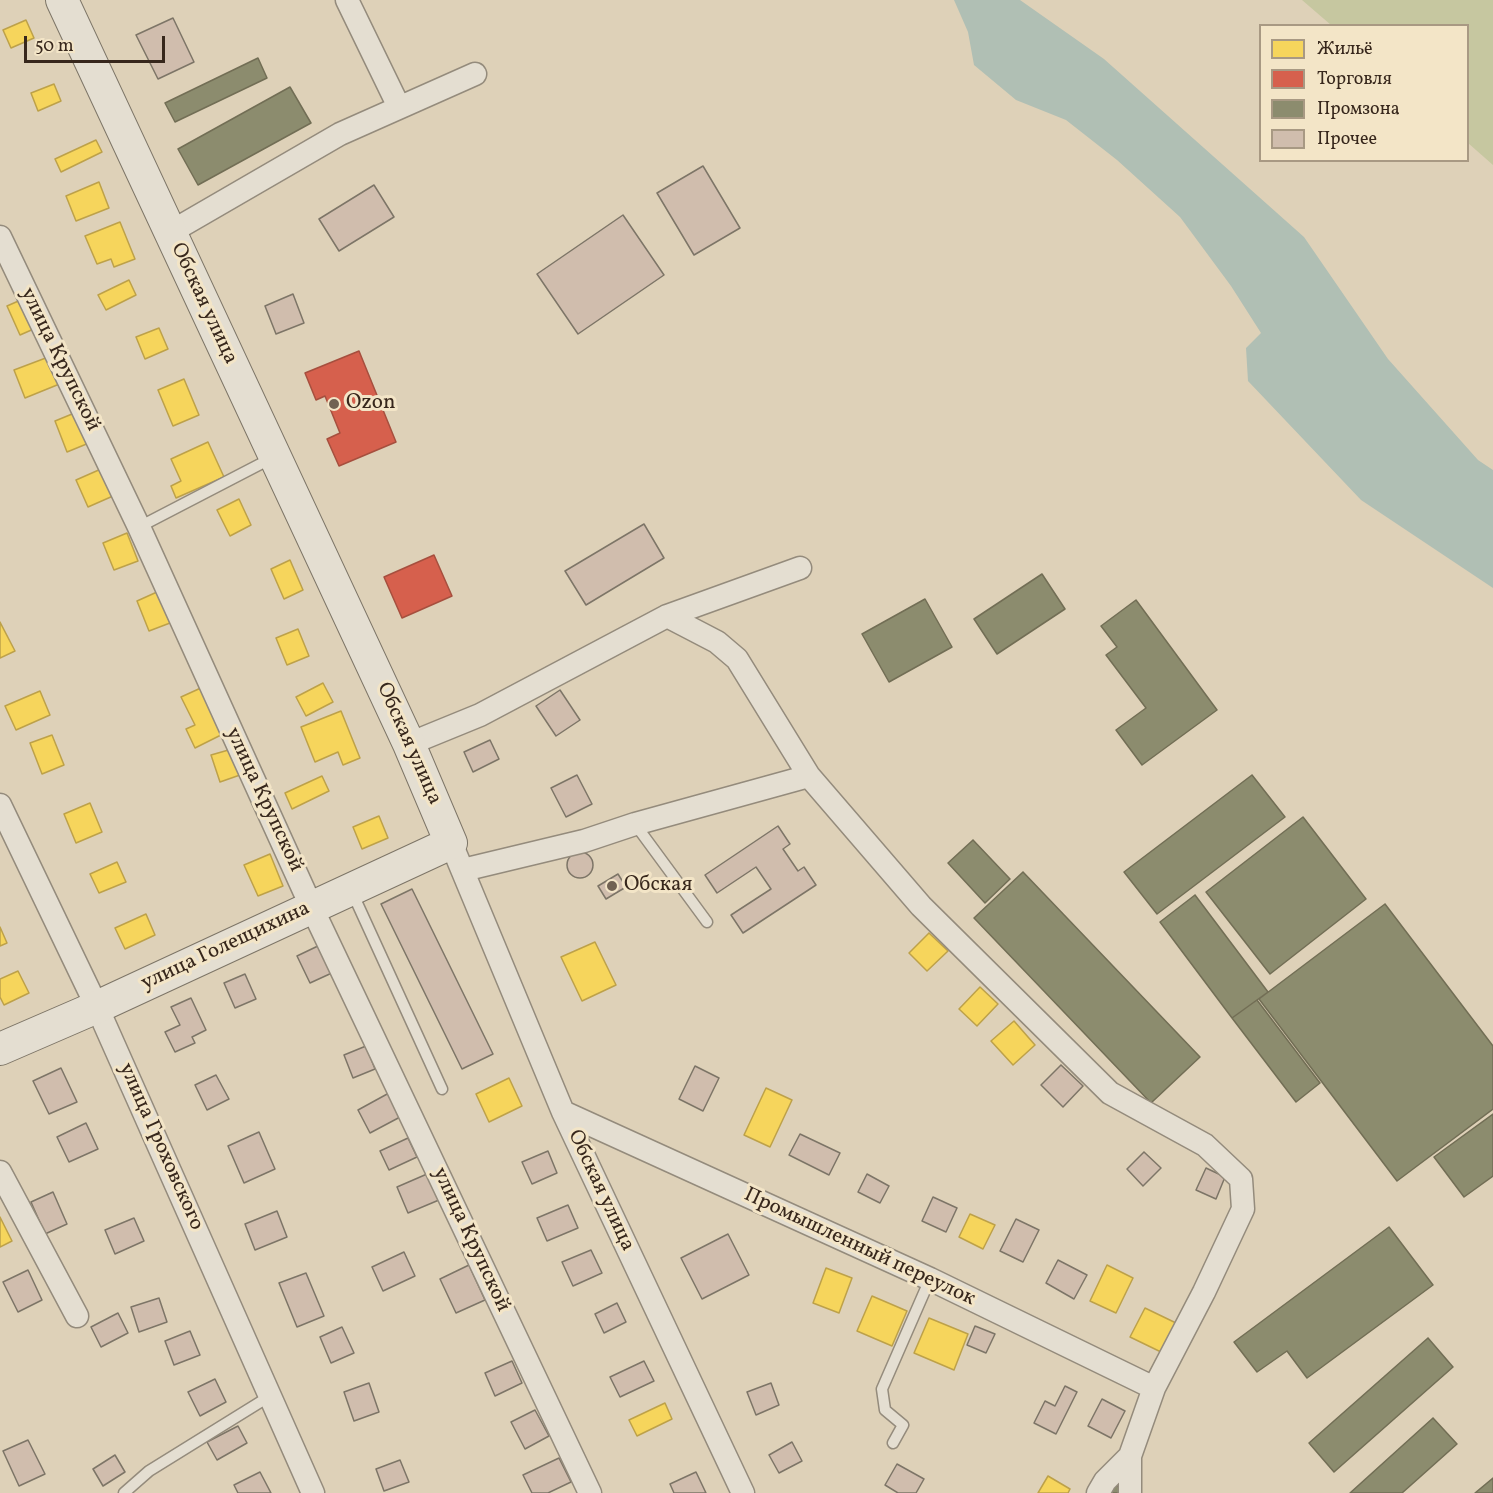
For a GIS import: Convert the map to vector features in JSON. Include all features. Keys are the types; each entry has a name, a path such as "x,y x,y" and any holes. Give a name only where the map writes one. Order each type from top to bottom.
{"street":[{"name":"Обская улица","path":"62,0 409,744 563,1112 743,1493"},
{"path":"347,0 399,107"},
{"path":"169,232 340,134 475,74"},
{"name":"улица Крупской","path":"0,237 139,527 312,906 590,1493"},
{"path":"409,744 480,715 667,616 800,568"},
{"path":"667,616 717,642 737,659 809,776 921,906 1110,1093 1205,1145 1241,1179 1243,1209 1204,1292 1154,1388 1130,1456 1130,1493"},
{"path":"457,856 584,841 635,824 809,776"},
{"name":"улица Гроховского","path":"0,805 97,1007 313,1493"},
{"name":"улица Голещихина","path":"0,1049 97,1007 350,888 457,856"},
{"name":"Промышленный переулок","path":"563,1112 930,1280 1154,1388"},
{"path":"0,1172 77,1316"},
{"path":"1098,1493 1130,1456"}],"lane":[{"path":"139,527 275,457"},
{"path":"635,824 707,922"},
{"path":"350,888 442,1089"},
{"path":"893,1443 903,1425 885,1410 882,1389 930,1280"},
{"path":"124,1493 149,1472 270,1396"}],"green space":[{"path":"1302,0 1493,0 1493,165 1469,144 1469,24 1330,24"}],"shaded area":[{"path":"954,0 1020,0 1104,59 1304,237 1388,359 1478,460 1493,470 1493,588 1361,500 1248,381 1246,348 1261,333 1231,286 1180,217 1117,160 1066,120 1016,100 974,65 968,32"}],"building: Жильё":[{"path":"26,20 34,38 11,48 3,30"},
{"path":"54,84 61,101 38,111 31,93"},
{"path":"96,140 102,152 61,172 55,159"},
{"path":"99,182 109,208 76,221 66,196"},
{"path":"120,222 135,259 114,267 111,259 97,264 85,236"},
{"path":"129,280 136,295 106,310 98,295"},
{"path":"23,299 36,328 20,335 7,306"},
{"path":"159,328 168,349 145,359 136,337"},
{"path":"51,356 62,383 25,398 14,370"},
{"path":"184,379 199,415 173,426 158,390"},
{"path":"77,412 89,443 67,452 55,421"},
{"path":"208,442 224,477 176,498 171,486 181,481 171,459"},
{"path":"101,469 113,496 88,507 76,480"},
{"path":"239,499 251,525 230,536 217,510"},
{"path":"127,533 138,561 114,570 103,543"},
{"path":"290,560 303,590 284,599 271,569"},
{"path":"157,592 170,623 149,631 137,601"},
{"path":"0,622 15,651 0,658"},
{"path":"298,629 309,656 287,665 276,638"},
{"path":"323,683 333,702 306,716 296,697"},
{"path":"203,687 225,733 195,748 186,729 195,725 181,697"},
{"path":"40,691 50,715 16,730 5,706"},
{"path":"341,711 360,758 343,765 338,752 315,762 301,727"},
{"path":"52,735 64,765 42,774 30,743"},
{"path":"232,749 240,775 220,782 211,755"},
{"path":"322,776 329,791 292,809 285,793"},
{"path":"90,803 102,832 76,843 64,814"},
{"path":"379,816 388,838 362,849 353,827"},
{"path":"270,854 283,886 258,896 244,865"},
{"path":"117,862 126,882 99,893 90,874"},
{"path":"146,914 155,935 125,949 115,928"},
{"path":"0,927 7,943 0,946"},
{"path":"929,933 948,951 927,971 909,953"},
{"path":"595,942 616,985 582,1001 561,957"},
{"path":"18,971 29,993 4,1005 0,997 0,979"},
{"path":"980,987 998,1004 977,1026 959,1009"},
{"path":"1014,1021 1035,1045 1013,1065 991,1041"},
{"path":"509,1078 522,1106 489,1122 476,1094"},
{"path":"766,1088 792,1100 770,1147 744,1135"},
{"path":"970,1214 995,1225 983,1249 959,1237"},
{"path":"0,1217 12,1241 0,1247"},
{"path":"1107,1265 1133,1278 1116,1313 1090,1301"},
{"path":"826,1268 852,1278 839,1313 813,1303"},
{"path":"872,1296 907,1311 892,1346 857,1331"},
{"path":"1145,1308 1176,1323 1161,1352 1130,1337"},
{"path":"929,1318 968,1334 954,1370 914,1353"},
{"path":"665,1403 672,1419 637,1436 629,1420"},
{"path":"1048,1476 1070,1489 1068,1493 1038,1493"}],"building: Торговля":[{"path":"359,351 396,442 339,466 327,439 340,433 325,396 316,400 305,373"},
{"path":"434,555 452,596 402,618 384,577"}],"building: Промзона":[{"path":"258,58 267,78 175,122 165,103"},
{"path":"290,87 311,123 198,185 178,149"},
{"path":"1042,574 1065,609 997,654 974,619"},
{"path":"925,599 952,647 889,682 862,634"},
{"path":"1136,600 1217,710 1142,765 1116,730 1146,708 1106,655 1117,647 1101,626"},
{"path":"1252,775 1285,817 1157,914 1124,872"},
{"path":"1303,817 1366,899 1270,974 1206,892"},
{"path":"973,840 1010,879 985,903 948,863"},
{"path":"1023,872 1200,1057 1151,1103 974,918"},
{"path":"1195,895 1268,992 1232,1018 1160,922"},
{"path":"1385,904 1493,1046 1493,1109 1397,1181 1259,999"},
{"path":"1257,1000 1320,1083 1296,1102 1232,1018"},
{"path":"1493,1114 1493,1176 1464,1197 1434,1157"},
{"path":"1389,1227 1433,1285 1307,1378 1287,1351 1257,1372 1234,1342"},
{"path":"1428,1338 1453,1367 1334,1472 1309,1443"},
{"path":"1433,1418 1457,1444 1402,1493 1350,1493"},
{"path":"1493,1478 1493,1493 1475,1493"},
{"path":"1111,1483 1125,1490 1124,1493 1106,1493"}],"building: Прочее":[{"path":"173,18 194,62 158,79 136,35"},
{"path":"703,166 740,228 694,255 657,193"},
{"path":"374,185 394,217 339,251 319,219"},
{"path":"623,215 664,275 578,334 537,274"},
{"path":"293,294 304,323 276,334 265,306"},
{"path":"644,524 664,558 586,605 565,571"},
{"path":"560,690 580,720 556,736 536,706"},
{"path":"490,740 499,759 473,772 464,752"},
{"path":"577,775 592,804 566,817 551,788"},
{"path":"778,826 790,844 783,849 798,871 804,867 816,885 743,933 731,915 771,889 756,867 717,893 705,875"},
{"path":"580,852 589,856 593,865 589,874 580,878 571,874 567,865 571,856"},
{"name":"Обская","path":"618,874 626,887 606,899 598,886"},
{"path":"412,889 493,1054 462,1069 381,904"},
{"path":"320,945 334,972 310,983 297,956"},
{"path":"245,974 256,999 235,1008 224,983"},
{"path":"191,998 206,1030 192,1037 195,1043 175,1052 165,1032 180,1025 171,1007"},
{"path":"366,1046 375,1069 353,1078 344,1055"},
{"path":"1061,1065 1083,1086 1063,1107 1041,1085"},
{"path":"695,1066 719,1078 703,1111 679,1099"},
{"path":"61,1068 77,1102 49,1114 33,1081"},
{"path":"216,1075 229,1099 207,1110 195,1085"},
{"path":"389,1093 402,1116 370,1133 358,1110"},
{"path":"86,1123 98,1149 69,1162 57,1137"},
{"path":"259,1132 275,1169 244,1183 228,1146"},
{"path":"800,1134 840,1153 829,1175 789,1155"},
{"path":"408,1138 417,1157 389,1170 380,1151"},
{"path":"548,1151 557,1173 532,1184 522,1162"},
{"path":"1144,1152 1161,1168 1143,1186 1127,1169"},
{"path":"1206,1168 1225,1177 1216,1199 1196,1190"},
{"path":"427,1174 439,1200 408,1213 397,1187"},
{"path":"867,1174 889,1186 880,1203 858,1192"},
{"path":"53,1192 67,1224 45,1234 31,1202"},
{"path":"933,1197 957,1208 946,1232 922,1221"},
{"path":"568,1205 578,1228 547,1241 537,1218"},
{"path":"277,1211 287,1237 255,1250 245,1224"},
{"path":"134,1218 144,1241 115,1254 105,1230"},
{"path":"1016,1219 1039,1230 1023,1262 1000,1251"},
{"path":"728,1234 749,1275 702,1299 681,1258"},
{"path":"591,1250 602,1273 573,1286 562,1262"},
{"path":"404,1252 415,1276 383,1291 372,1267"},
{"path":"1058,1260 1087,1275 1074,1299 1046,1283"},
{"path":"469,1265 485,1300 456,1313 440,1279"},
{"path":"28,1270 42,1300 18,1312 3,1282"},
{"path":"306,1273 324,1316 297,1327 279,1283"},
{"path":"159,1298 167,1322 139,1332 131,1307"},
{"path":"617,1303 626,1322 604,1333 595,1314"},
{"path":"118,1313 128,1333 101,1347 91,1327"},
{"path":"975,1326 995,1334 986,1353 967,1345"},
{"path":"342,1327 354,1353 331,1363 320,1337"},
{"path":"190,1331 200,1355 174,1365 165,1341"},
{"path":"512,1361 522,1383 495,1396 485,1373"},
{"path":"644,1361 654,1381 620,1397 610,1377"},
{"path":"215,1379 226,1402 200,1416 188,1392"},
{"path":"369,1383 379,1412 354,1421 344,1392"},
{"path":"771,1383 779,1405 756,1415 747,1392"},
{"path":"1065,1386 1077,1392 1056,1434 1034,1423 1045,1401 1055,1406"},
{"path":"1102,1399 1125,1411 1111,1438 1088,1426"},
{"path":"535,1410 549,1436 525,1449 511,1422"},
{"path":"238,1426 247,1443 217,1460 207,1442"},
{"path":"28,1440 45,1474 19,1486 3,1451"},
{"path":"792,1442 802,1461 779,1473 769,1455"},
{"path":"115,1455 125,1472 103,1486 93,1469"},
{"path":"559,1458 571,1482 548,1493 532,1493 523,1475"},
{"path":"400,1460 409,1482 384,1491 376,1469"},
{"path":"897,1464 924,1479 916,1493 898,1493 885,1485"},
{"path":"260,1472 271,1493 238,1493 234,1485"},
{"path":"696,1472 706,1493 674,1493 670,1484"}],"place":[{"name":"Ozon","path":"334,404"},
{"name":"Обская","path":"612,886"}]}
